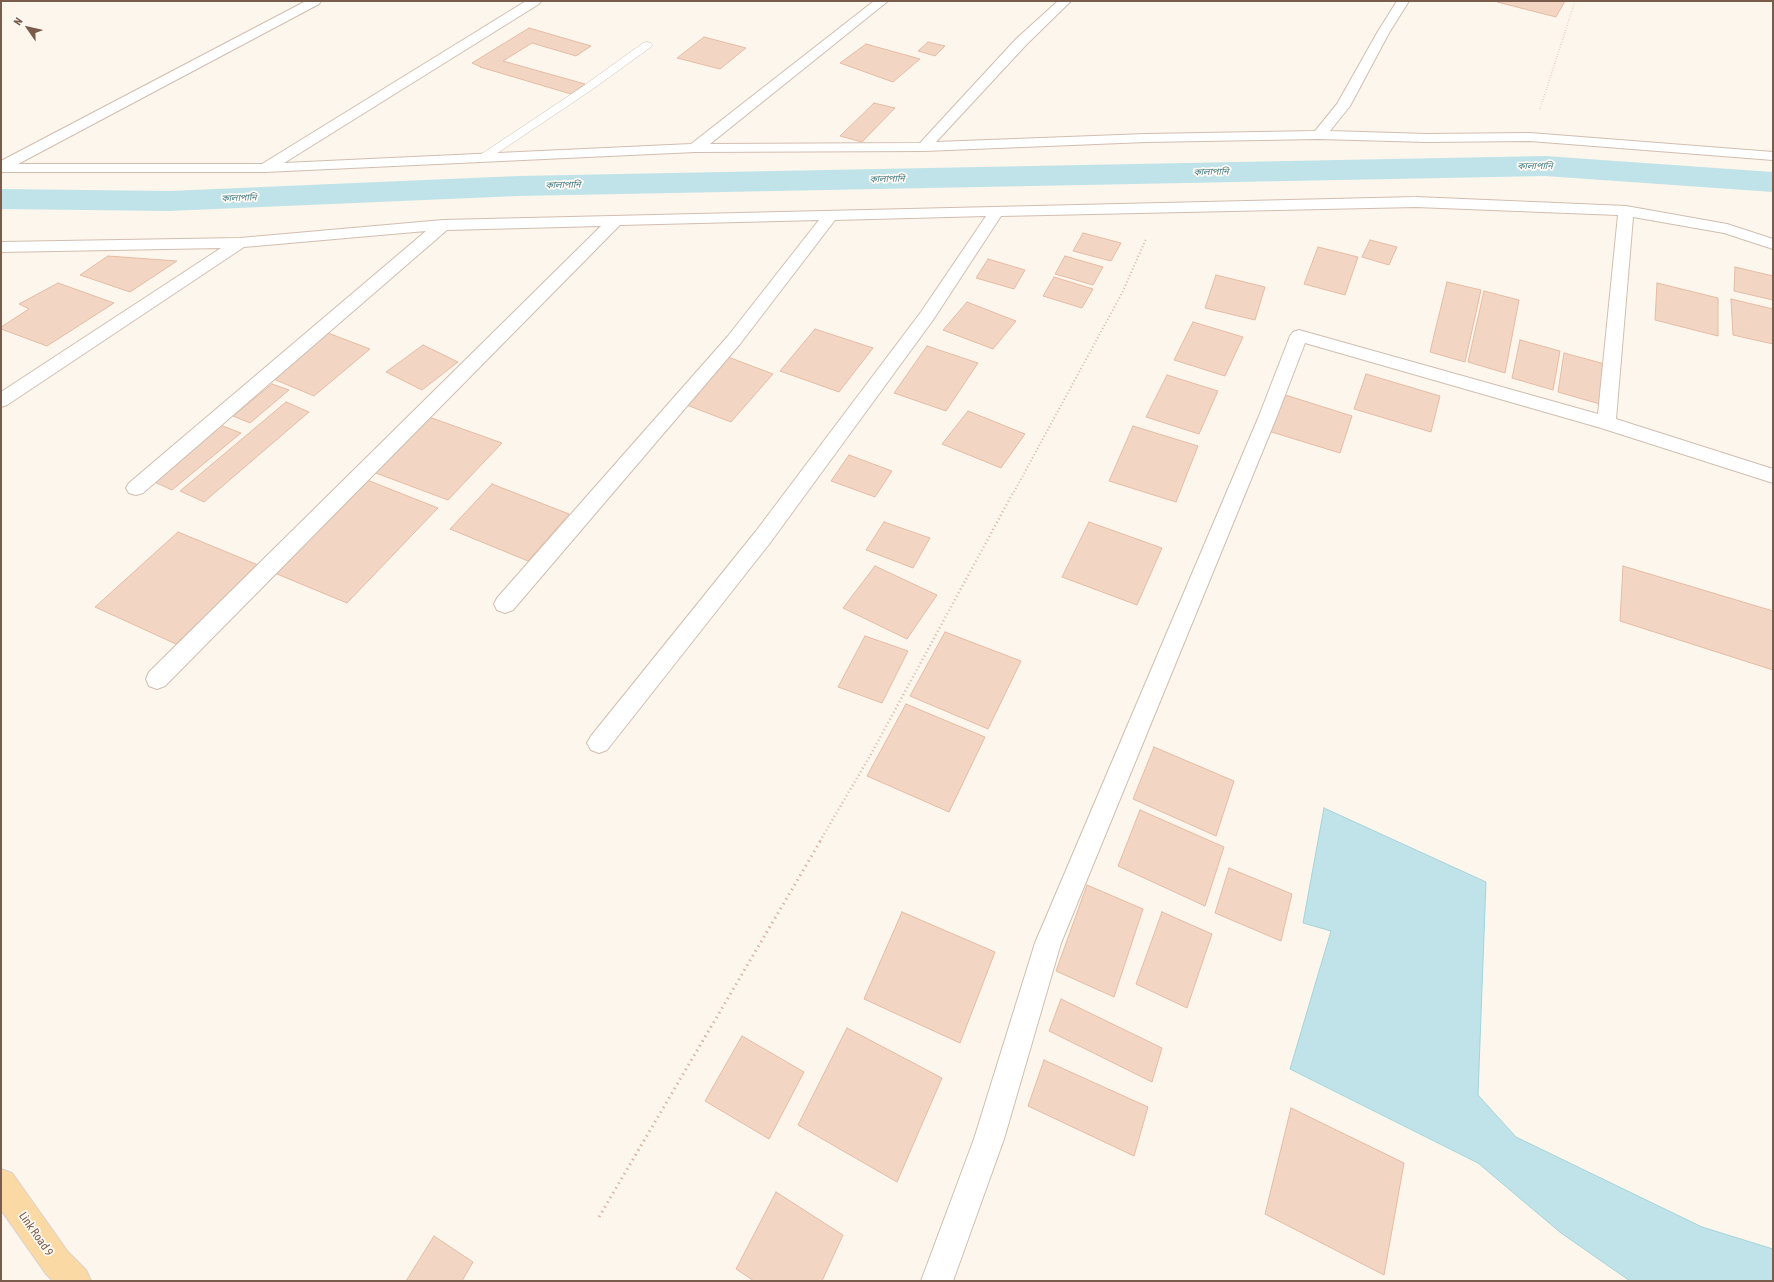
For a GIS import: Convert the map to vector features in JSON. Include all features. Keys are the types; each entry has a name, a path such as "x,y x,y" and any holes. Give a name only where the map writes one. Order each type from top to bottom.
{"main road":[{"name":"Link Road 9","path":"1,1184 57,1263 75,1281"}],"street":[{"path":"1,167 315,1"},
{"path":"264,168 535,1"},
{"path":"695,148 882,1"},
{"path":"924,146 1021,42 1065,1"},
{"path":"1319,135 1343,106 1383,33 1403,1"},
{"path":"1,167 264,168 695,148 924,146 1146,138 1319,135 1427,138 1530,138 1773,156"},
{"path":"1,247 240,243 443,225 1416,202 1626,211 1727,229 1773,244"},
{"path":"1606,423 1626,211"},
{"path":"599,743 763,537 927,316 996,212"},
{"path":"505,604 734,340 830,216"},
{"path":"158,679 615,221"},
{"path":"136,488 443,225"},
{"path":"1,402 240,243"},
{"path":"936,1281 945,1262 989,1139 1048,943 1268,416 1299,336 1606,423 1773,476"}],"lane":[{"path":"483,158 586,89 647,44"}],"path":[{"path":"1530,138 1575,1"},
{"path":"599,1217 870,756 1122,293 1160,207"}],"water":[{"path":"1324,808 1486,882 1478,1095 1516,1137 1702,1227 1773,1249 1773,1281 1630,1281 1561,1233 1478,1163 1290,1069 1331,931 1303,923"}],"building":[{"path":"1497,1 1565,1 1556,17"},
{"path":"529,28 591,46 576,56 532,43 503,61 585,84 571,94 480,67 472,63"},
{"path":"704,37 746,48 720,69 677,58"},
{"path":"928,42 945,46 935,56 918,51"},
{"path":"866,44 920,59 893,82 840,63"},
{"path":"874,103 895,108 862,142 840,136"},
{"path":"1083,233 1121,243 1111,261 1073,251"},
{"path":"1370,240 1397,247 1389,265 1362,257"},
{"path":"1318,247 1358,257 1345,295 1304,284"},
{"path":"108,256 177,261 130,292 80,275"},
{"path":"1065,256 1103,267 1093,285 1055,274"},
{"path":"988,259 1025,270 1014,289 976,278"},
{"path":"1735,267 1773,276 1773,300 1734,291"},
{"path":"1216,275 1265,287 1255,320 1205,308"},
{"path":"1054,277 1093,289 1082,308 1043,296"},
{"path":"1447,282 1481,290 1465,362 1430,352"},
{"path":"58,283 114,303 47,346 1,329 1,327 29,309 19,304"},
{"path":"1657,283 1718,298 1718,336 1655,320"},
{"path":"1484,291 1519,300 1505,373 1468,362"},
{"path":"1731,299 1773,309 1773,344 1733,335"},
{"path":"967,302 1016,321 993,349 943,330"},
{"path":"1193,322 1243,337 1225,376 1174,360"},
{"path":"815,329 873,348 839,392 780,371"},
{"path":"328,333 370,349 314,396 271,378"},
{"path":"1520,340 1560,351 1553,390 1512,378"},
{"path":"423,345 458,362 422,390 386,372"},
{"path":"927,346 978,363 946,411 894,393"},
{"path":"1564,353 1605,364 1600,404 1558,392"},
{"path":"728,357 773,374 731,422 684,404"},
{"path":"1366,374 1440,396 1431,432 1354,409"},
{"path":"1167,375 1218,391 1199,434 1146,417"},
{"path":"272,384 289,390 250,423 233,416"},
{"path":"1279,393 1352,416 1340,453 1265,430"},
{"path":"286,402 309,412 204,502 180,491"},
{"path":"968,411 1025,434 1001,468 942,444"},
{"path":"429,417 502,443 448,500 373,472"},
{"path":"220,425 241,433 172,490 152,481"},
{"path":"1133,426 1198,446 1176,502 1109,481"},
{"path":"849,455 892,471 875,497 831,481"},
{"path":"367,480 438,508 347,603 272,572"},
{"path":"492,484 569,514 528,561 450,529"},
{"path":"884,522 930,538 913,568 866,550"},
{"path":"1089,522 1162,548 1137,605 1062,577"},
{"path":"178,532 258,565 176,644 95,607"},
{"path":"875,566 937,595 907,639 843,608"},
{"path":"1623,566 1773,611 1773,670 1620,621"},
{"path":"945,632 1021,661 988,729 910,696"},
{"path":"865,636 908,651 882,703 838,687"},
{"path":"906,704 985,737 949,812 867,776"},
{"path":"1154,747 1234,781 1216,836 1133,799"},
{"path":"1140,810 1224,847 1205,906 1118,866"},
{"path":"1229,868 1292,894 1281,941 1215,913"},
{"path":"1087,885 1143,909 1114,997 1056,971"},
{"path":"902,912 995,952 960,1043 864,999"},
{"path":"1162,912 1212,934 1187,1008 1136,984"},
{"path":"1061,999 1162,1048 1152,1082 1049,1031"},
{"path":"847,1028 942,1078 897,1182 798,1125"},
{"path":"742,1036 804,1072 769,1139 705,1101"},
{"path":"1044,1060 1148,1107 1134,1156 1028,1106"},
{"path":"1291,1108 1404,1163 1384,1275 1265,1214"},
{"path":"776,1192 843,1235 822,1281 754,1281 736,1269"},
{"path":"434,1236 473,1262 462,1281 406,1281"}],"waterway":[{"name":"কালাপানি","path":"1,199 169,201 518,186 1545,166 1773,182"}]}
